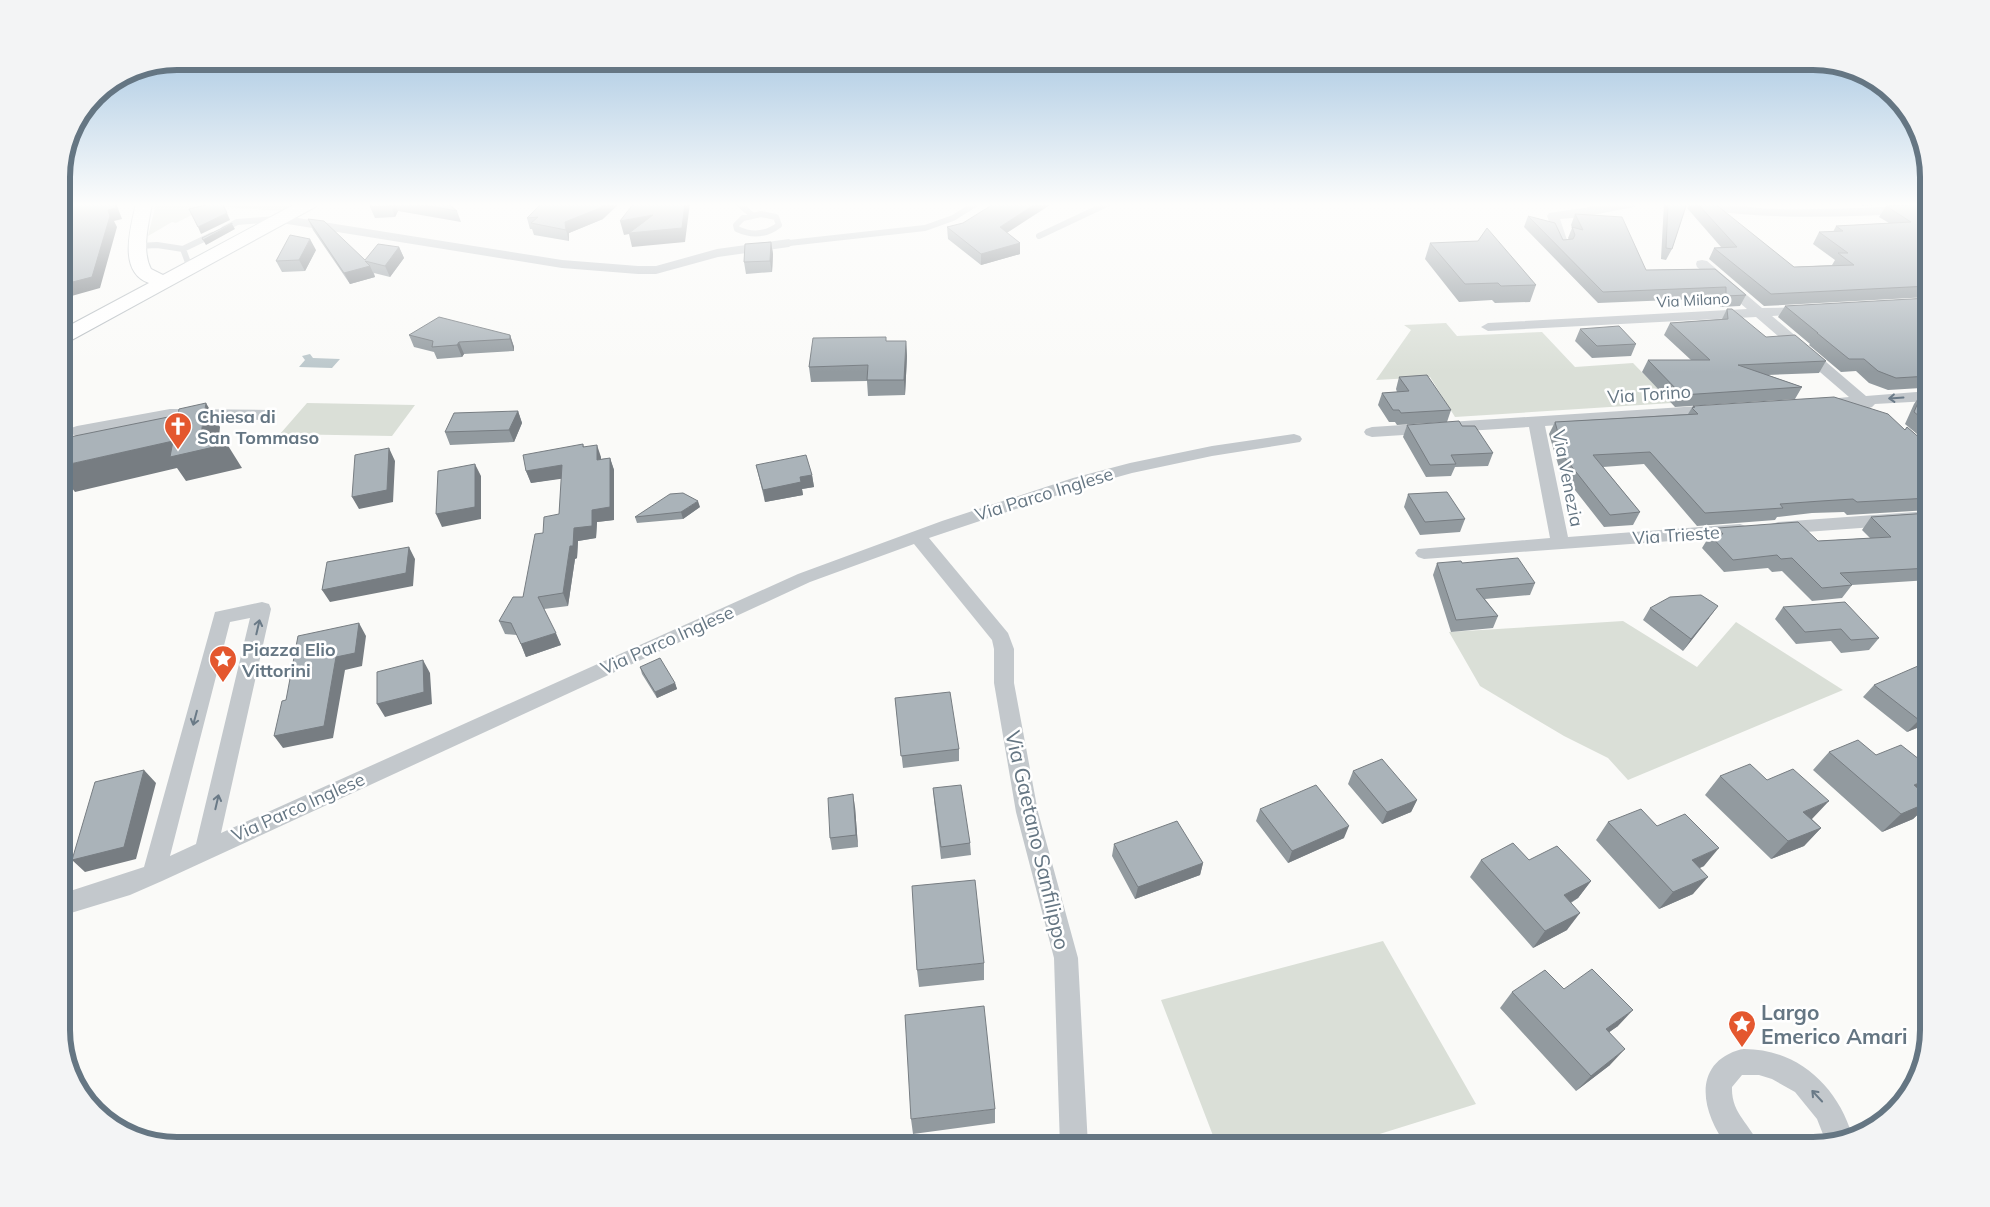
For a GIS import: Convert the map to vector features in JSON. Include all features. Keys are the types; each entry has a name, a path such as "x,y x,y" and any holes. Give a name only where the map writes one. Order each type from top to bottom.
{"main road":[{"path":"132,300 137,259"},
{"path":"139,259 142,272 154,279 167,281"},
{"path":"70,334 206,259"}],"street":[{"path":"533,259 562,264 638,270 656,270 694,259"},
{"path":"1702,264 1878,413"},
{"name":"Via Milano","path":"1488,327 1819,309"},
{"path":"1805,404 1920,397"},
{"name":"Via Torino","path":"1372,432 1728,409"},
{"path":"77,431 170,414 269,415"},
{"name":"Via Venezia","path":"1536,421 1560,543"},
{"name":"Via Parco Inglese","path":"70,903 130,884 154,874 804,578 917,536 1079,482 1130,468 1212,451 1294,440"},
{"name":"Via Trieste","path":"1424,553 1920,519"},
{"name":"Via Gaetano Sanfilippo","path":"917,536 1001,638 1004,649 1004,683 1027,812 1066,958 1074,1137"},
{"path":"154,874 222,617 262,609 206,850"},
{"path":"1738,1137 1730,1128 1720,1106 1718,1086 1726,1071 1740,1062 1761,1062 1776,1067 1806,1085 1825,1104 1837,1126 1838,1134"}],"lane":[{"path":"187,259 190,268"}],"shaded area":[{"path":"1446,323 1457,336 1542,332 1575,367 1633,363 1672,403 1455,417 1430,377 1376,380 1411,330 1404,325"},
{"path":"310,354 313,358 340,359 332,368 299,367 305,360 302,356"},
{"path":"307,403 415,405 392,436 280,434"},
{"path":"1623,621 1697,667 1736,622 1843,690 1628,780 1608,758 1564,736 1480,686 1449,632"},
{"path":"1383,941 1476,1104 1370,1137 1214,1137 1161,1000"}],"building":[{"path":"70,259 97,259 92,277 70,283"},
{"path":"277,259 299,259 299,260 276,261"},
{"path":"335,259 390,259 385,266 365,261 370,266 344,273"},
{"path":"744,259 770,259 770,261 744,262"},
{"path":"1444,259 1514,259 1536,285 1501,286 1498,283 1465,284"},
{"path":"1571,259 1641,259 1646,270 1715,269 1746,295 1726,296 1726,287 1603,292"},
{"path":"1728,259 1784,259 1794,267 1854,265 1846,259 1920,259 1920,286 1771,294"},
{"path":"1920,298 1920,377 1896,378 1878,371 1864,359 1849,359 1785,306"},
{"path":"1727,309 1732,309 1766,337 1795,335 1826,361 1738,365 1802,387 1682,395 1648,360 1710,360 1670,323 1728,319"},
{"path":"439,317 510,335 510,339 459,342 457,345 432,347 433,341 409,335"},
{"path":"1619,326 1636,344 1597,346 1580,329"},
{"path":"886,337 886,341 906,341 904,380 867,380 868,365 809,367 813,338"},
{"path":"1427,375 1451,410 1401,413 1399,410 1393,410 1382,393 1409,391 1399,377"},
{"path":"1834,397 1888,414 1905,430 1907,427 1920,438 1920,498 1857,502 1853,499 1821,501 1780,504 1783,508 1705,513 1650,452 1593,455 1640,512 1610,515 1565,458 1555,422 1698,414 1692,408 1695,407 1693,406"},
{"path":"1920,398 1920,417 1914,412"},
{"path":"206,403 201,434 227,444 170,457 173,441 70,464 70,437 178,415 179,409"},
{"path":"518,411 509,430 445,432 454,413"},
{"path":"1459,421 1462,426 1475,426 1493,453 1451,455 1456,464 1430,465 1407,425"},
{"path":"583,444 583,447 597,445 597,460 610,458 610,507 592,510 592,526 574,528 573,546 570,546 563,593 538,597 556,633 521,644 511,623 499,621 513,597 523,597 535,534 543,533 544,517 559,514 562,465 526,471 523,455"},
{"path":"389,448 387,490 352,497 355,455"},
{"path":"806,455 812,475 800,477 801,482 763,490 756,465"},
{"path":"475,464 475,507 436,514 438,471"},
{"path":"1447,492 1465,519 1425,522 1408,494"},
{"path":"683,493 698,501 681,512 635,517 670,494"},
{"path":"1920,514 1920,569 1840,573 1852,585 1822,588 1792,558 1781,559 1777,555 1733,560 1710,535 1723,534 1718,528 1798,522 1818,541 1891,537 1871,517"},
{"path":"409,547 406,573 322,590 327,562"},
{"path":"1518,558 1535,583 1476,589 1498,616 1456,620 1437,563 1461,561 1462,563"},
{"path":"1701,595 1718,606 1691,639 1650,608 1670,597"},
{"path":"1845,602 1879,638 1851,640 1841,629 1805,632 1783,607"},
{"path":"359,623 355,653 336,657 324,726 274,736 282,701 286,700 298,636"},
{"path":"660,658 675,683 655,692 640,667"},
{"path":"423,660 424,692 377,704 377,672"},
{"path":"1918,666 1920,667 1920,720 1919,720 1874,685"},
{"path":"950,692 959,749 901,756 895,698"},
{"path":"1858,740 1876,755 1901,745 1920,760 1920,783 1914,785 1920,790 1920,806 1901,814 1829,752"},
{"path":"1382,759 1417,800 1387,812 1353,771"},
{"path":"1750,764 1767,780 1793,769 1829,801 1803,812 1821,828 1788,841 1720,776"},
{"path":"144,770 124,847 72,860 95,782"},
{"path":"961,785 970,843 941,847 933,788"},
{"path":"1316,785 1349,826 1292,851 1260,809"},
{"path":"853,794 856,835 830,838 828,798"},
{"path":"1641,809 1657,826 1685,814 1719,848 1692,860 1708,877 1673,892 1608,822"},
{"path":"1177,821 1203,863 1138,887 1114,844"},
{"path":"1513,843 1529,860 1557,846 1591,881 1564,895 1580,913 1545,931 1481,860"},
{"path":"975,880 984,963 917,970 912,886"},
{"path":"1592,969 1633,1010 1606,1029 1625,1049 1591,1076 1512,992 1545,970 1564,989"},
{"path":"984,1006 995,1109 911,1119 905,1015"}],"place":[{"name":"Chiesa di San Tommaso","path":"178,450"},
{"name":"Piazza Elio Vittorini","path":"223,683"},
{"name":"Largo Emerico Amari","path":"1742,1048"}]}
